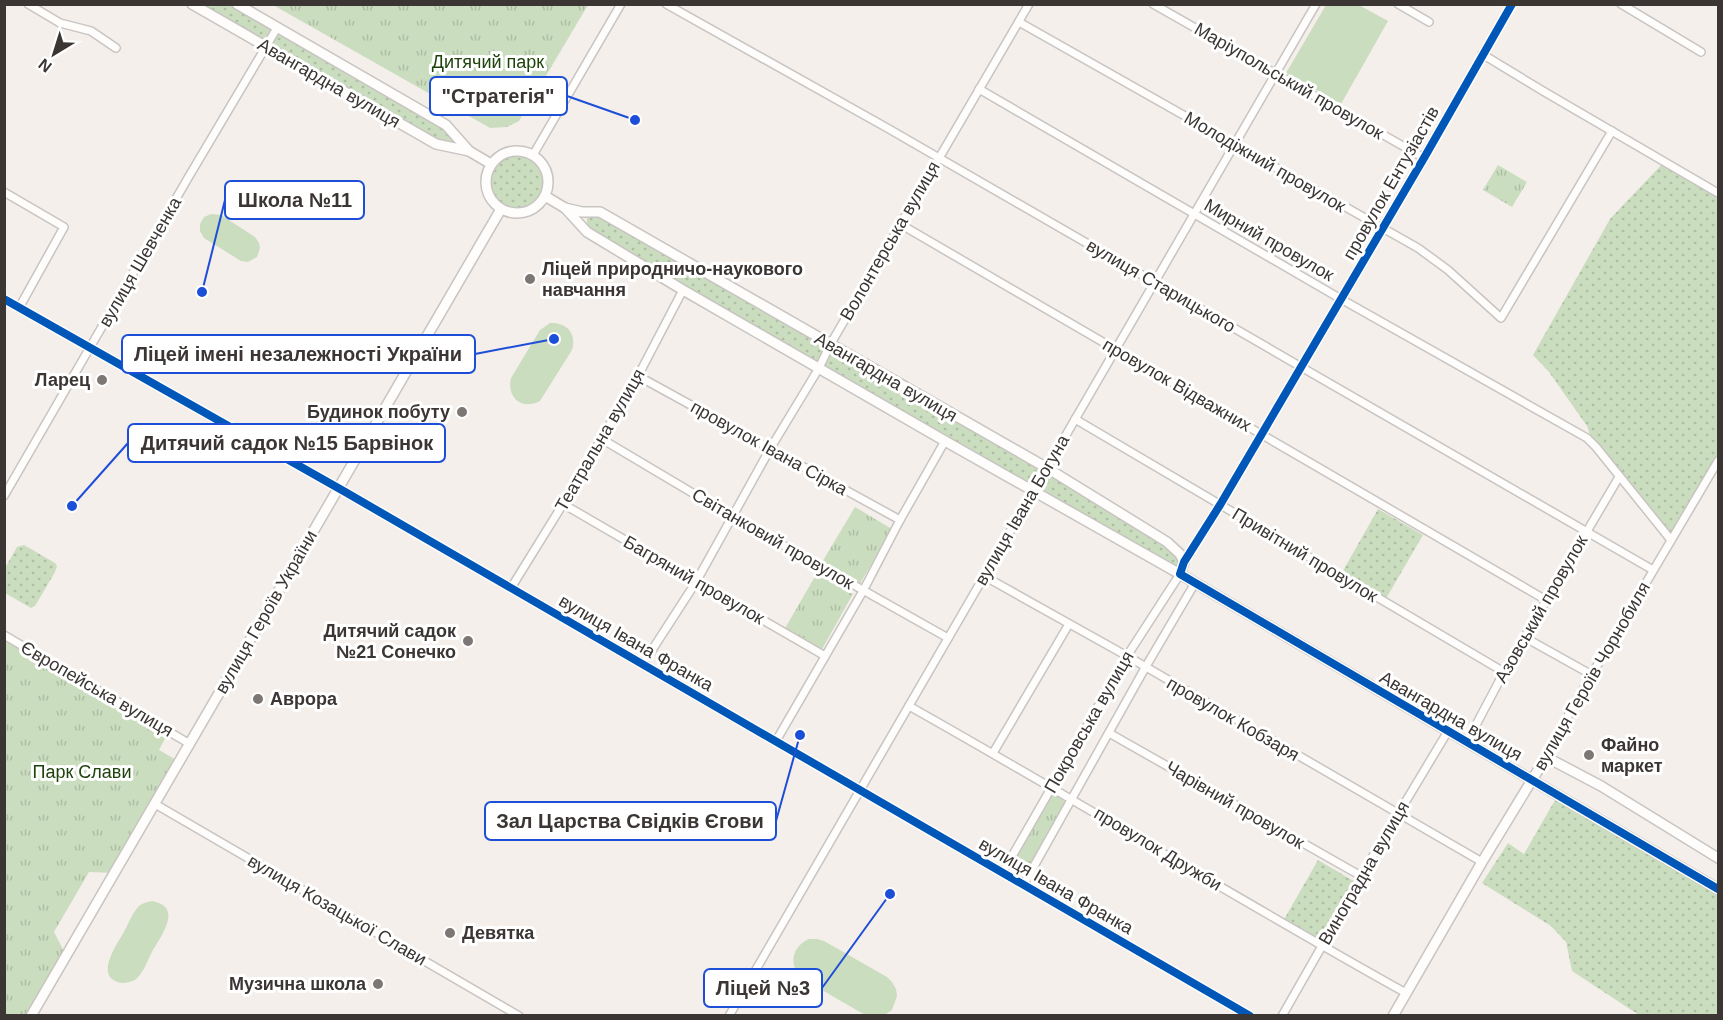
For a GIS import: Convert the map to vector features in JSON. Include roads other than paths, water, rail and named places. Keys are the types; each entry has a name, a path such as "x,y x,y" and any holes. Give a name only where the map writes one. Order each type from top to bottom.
{"street":[{"path":"28,4 60,23 91,31 116,48"},
{"name":"Авангардна вулиця","path":"192,4 436,144 469,151"},
{"name":"Авангардна вулиця","path":"237,4 446,125 469,151 491,164"},
{"path":"533,155 621,4"},
{"name":"вулиця Старицького","path":"666,4 939,158 1653,570"},
{"name":"Волонтерська вулиця","path":"643,664 696,582 770,449 1029,4"},
{"name":"Маріупольський провулок","path":"1154,4 1424,158"},
{"name":"вулиця Івана Богуна","path":"729,1016 1316,4"},
{"path":"1398,4 1429,22"},
{"name":"провулок Ентузіастів","path":"1184,562 1220,505 1424,158 1512,4"},
{"path":"1621,4 1701,52"},
{"name":"Молодіжний провулок","path":"1019,22 1418,248 1448,270 1501,318 1612,131"},
{"name":"вулиця Шевченка","path":"4,496 277,28"},
{"path":"1482,54 1719,193"},
{"name":"Мирний провулок","path":"980,89 1341,299 1587,438 1671,540"},
{"path":"510,151 525,151 533,155 544,166 547,173 548,188 545,196 529,211 515,213 501,209 487,192 486,177 491,164 496,158 510,151"},
{"path":"4,192 64,227 19,308"},
{"name":"Авангардна вулиця","path":"545,196 565,208 587,232 683,290 1180,574 1719,889"},
{"name":"Авангардна вулиця","path":"565,208 582,212 600,212 1047,468 1154,532 1180,554 1184,562"},
{"name":"вулиця Героїв України","path":"31,1016 501,209"},
{"name":"провулок Відважних","path":"900,224 1546,600"},
{"name":"Театральна вулиця","path":"511,588 638,376 683,290"},
{"name":"вулиця Івана Франка","path":"4,299 338,488 1250,1016"},
{"name":"провулок Івана Сірка","path":"638,376 900,520"},
{"name":"Привітний провулок","path":"1075,419 1504,672"},
{"name":"Світанковий провулок","path":"600,438 733,517 948,638"},
{"path":"776,741 863,591 945,441"},
{"name":"вулиця Героїв Чорнобиля","path":"1393,1016 1719,461"},
{"name":"Азовський провулок","path":"1467,742 1524,637 1619,477"},
{"name":"Багряний провулок","path":"563,504 825,656"},
{"path":"1180,574 1184,562"},
{"name":"Покровська вулиця","path":"1003,872 1127,656 1180,574"},
{"name":"провулок Кобзаря","path":"984,576 1127,656 1482,862"},
{"name":"Покровська вулиця","path":"1024,884 1145,668 1195,584"},
{"path":"993,753 1069,624"},
{"name":"Європейська вулиця","path":"4,635 190,744"},
{"path":"1524,637 1592,675"},
{"name":"провулок Дружби","path":"909,706 1406,993"},
{"name":"Виноградна вулиця","path":"1282,1016 1361,876 1448,731"},
{"name":"Чарівний провулок","path":"1109,734 1361,876"},
{"name":"Авангардна вулиця","path":"1546,757 1601,786 1719,858"},
{"name":"вулиця Козацької Слави","path":"155,804 519,1016"}],"place":[{"name":"\"Стратегія\"","path":"635,120"},
{"name":"Ліцей природничо-наукового навчання","path":"530,279"},
{"name":"Школа №11","path":"202,292"},
{"name":"Ліцей імені незалежності України","path":"554,339"},
{"name":"Ларец","path":"102,380"},
{"name":"Будинок побуту","path":"462,412"},
{"name":"Дитячий садок №15 Барвінок","path":"72,506"},
{"name":"Дитячий садок №21 Сонечко","path":"468,641"},
{"name":"Аврора","path":"258,699"},
{"name":"Зал Царства Свідків Єгови","path":"800,735"},
{"name":"Файно маркет","path":"1589,755"},
{"name":"Ліцей №3","path":"890,894"},
{"name":"Девятка","path":"450,933"},
{"name":"Музична школа","path":"378,984"}],"park label":[{"name":"Дитячий парк","path":"488,62"},
{"name":"Парк Слави","path":"82,772"}]}
